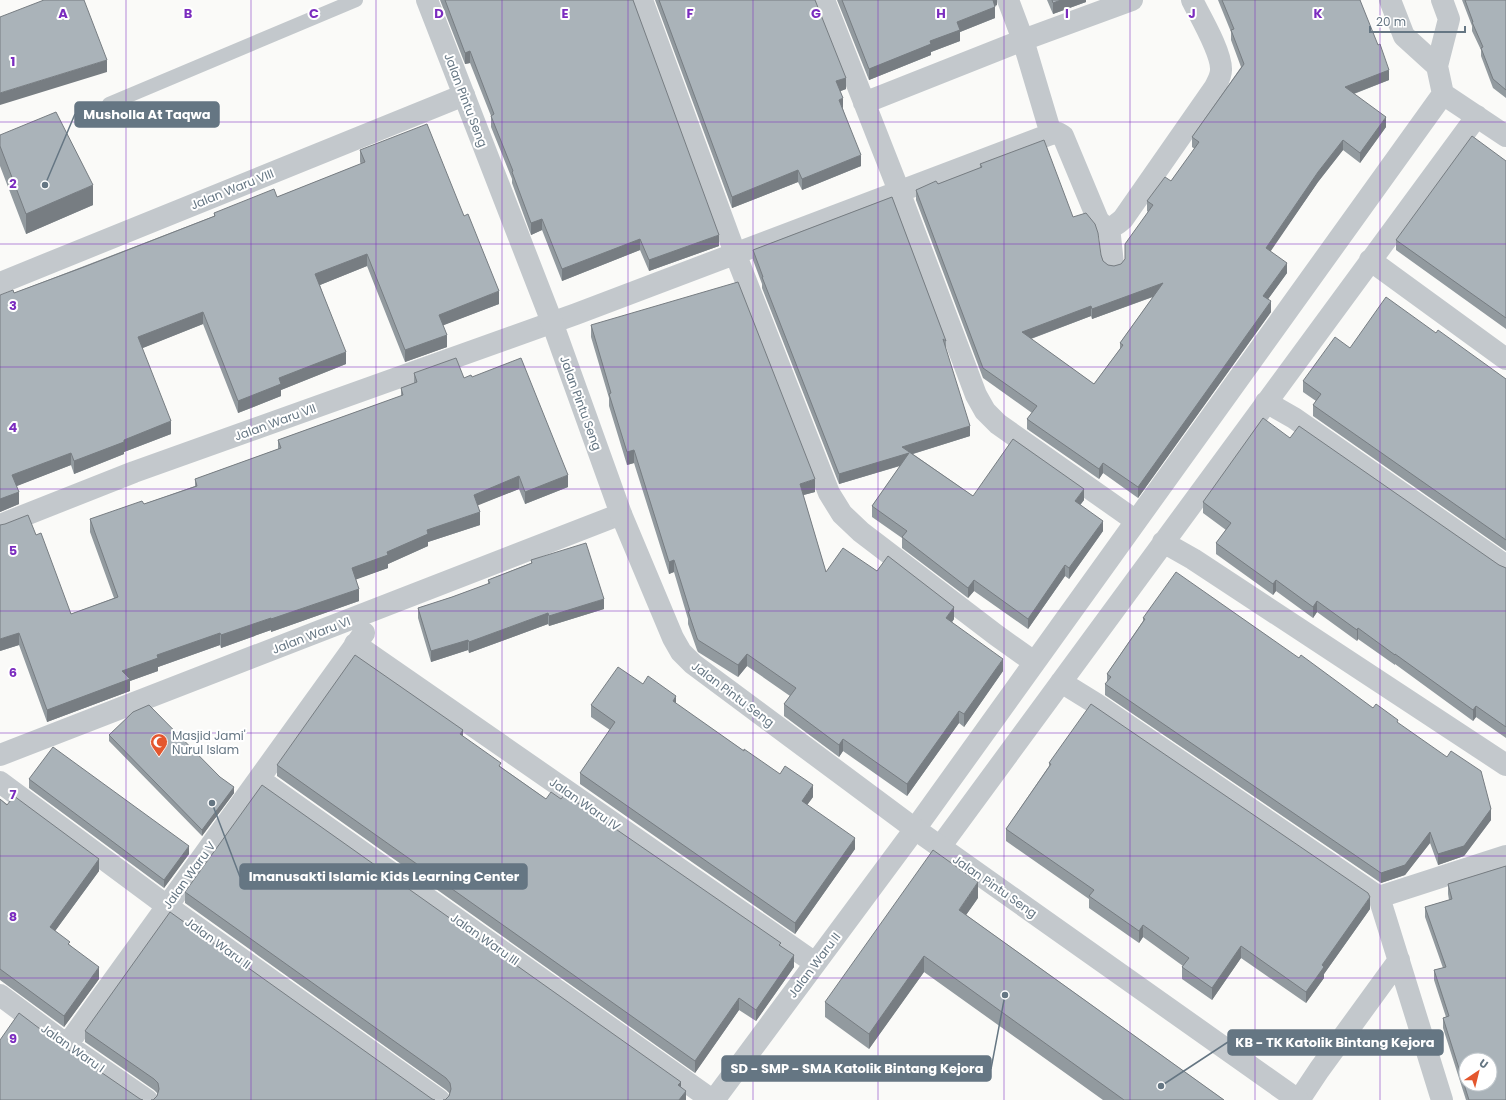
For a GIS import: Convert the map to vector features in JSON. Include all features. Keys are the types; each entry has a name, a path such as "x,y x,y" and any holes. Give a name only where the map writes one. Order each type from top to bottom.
{"street":[{"name":"Jalan Pintu Seng","path":"427,0 552,322 621,514 673,638 681,652 692,664 915,829 1299,1100"},
{"path":"642,0 735,253 829,493 842,514 861,532 1034,662"},
{"path":"824,0 899,192 976,396 985,411 998,424 1136,521"},
{"path":"1008,0 1023,40 1052,134 1058,133 1064,136 1098,220 1102,226 1109,227 1116,225 1122,219 1215,87 1220,77 1221,68 1217,52 1192,0"},
{"path":"864,103 1023,40 1132,0"},
{"path":"1390,0 1404,36 1437,66"},
{"path":"1442,0 1449,19 1437,66 1444,94 1506,136"},
{"name":"Jalan Waru II","path":"713,1100 915,829 1444,94"},
{"name":"Jalan Waru VIII","path":"0,283 464,95"},
{"path":"940,847 1477,116"},
{"name":"Jalan Waru VII","path":"0,525 134,472 552,322 1052,134"},
{"path":"1109,227 1114,264"},
{"path":"1370,260 1506,359"},
{"path":"1266,402 1294,418 1506,566"},
{"name":"Jalan Waru VI","path":"0,755 621,514"},
{"path":"1163,542 1193,559 1506,765"},
{"name":"Jalan Waru V","path":"67,1045 382,607"},
{"name":"Jalan Waru IV","path":"355,644 816,963"},
{"path":"1061,682 1095,702 1379,897 1442,1100"},
{"name":"Jalan Waru III","path":"259,779 713,1100"},
{"name":"Jalan Waru II","path":"0,782 167,906 439,1100"},
{"path":"1379,897 1506,856"},
{"path":"1299,1100 1399,960"},
{"name":"Jalan Waru I","path":"0,995 67,1045 147,1100"}],"lane":[{"path":"109,104 356,0"}],"building":[{"path":"44,0 84,0 107,60 0,93 0,17"},
{"path":"445,0 633,0 719,235 649,260 640,239 562,269 542,219 531,223 512,172 513,171 491,116 494,114 470,51 465,53"},
{"path":"659,0 815,0 846,78 836,81 843,98 839,100 861,155 802,179 798,170 732,197"},
{"path":"842,0 993,0 995,7 957,22 960,30 930,41 931,44 869,69"},
{"path":"1052,0 1061,0 1053,3"},
{"path":"1222,0 1360,0 1378,45 1380,44 1389,70 1345,87 1386,117 1360,153 1343,140 1318,172 1266,248 1287,263 1263,296 1271,301 1138,487 1103,463 1099,469 1027,419 1037,406 983,368 916,190 936,181 938,184 982,167 980,164 1044,140 1073,217 1086,213 1095,224 1103,261 1108,265 1114,266 1121,264 1125,259 1125,244 1153,205 1147,201 1165,177 1171,181 1199,142 1192,137 1244,64 1231,30 1234,29","holes":["1163,283 1120,343 1123,345 1094,384 1022,332 1091,306 1092,309"]},
{"path":"1465,0 1506,0 1506,90 1493,79 1481,48 1483,47 1472,22"},
{"path":"56,112 93,185 26,214 0,146 0,135"},
{"path":"427,124 464,216 468,214 499,291 439,315 447,335 405,350 367,254 315,274 346,352 279,378 281,384 238,401 203,312 138,337 171,421 124,440 124,442 74,461 71,453 12,475 19,492 0,499 0,295 13,290 14,293 84,267 215,216 214,213 274,189 277,197 365,162 360,150"},
{"path":"1472,136 1506,161 1506,318 1396,240"},
{"path":"892,197 946,341 943,339 970,426 902,447 973,496 1013,439 1084,489 1075,501 1103,521 1069,568 1065,565 1028,619 974,580 968,588 902,537 907,531 872,506 909,453 839,474 762,277 753,250"},
{"path":"738,282 815,479 800,484 826,572 843,548 877,571 888,556 954,607 946,618 1003,659 964,714 959,711 907,784 843,739 839,745 784,704 796,688 747,654 738,665 698,640 688,611 690,611 674,560 669,562 634,450 627,452 609,394 611,393 591,325"},
{"path":"1386,297 1436,333 1438,330 1506,379 1506,540 1313,405 1321,394 1303,381 1335,337 1350,348"},
{"path":"456,358 464,378 471,375 472,377 521,358 568,475 525,492 519,476 474,495 480,512 427,530 428,534 387,552 388,555 352,568 359,589 221,635 220,633 157,655 158,658 122,671 130,679 47,710 19,633 0,639 0,525 28,515 36,535 41,533 71,614 118,597 90,519 142,501 144,504 197,486 195,479 281,448 278,440 403,395 401,388 417,382 414,373"},
{"path":"1263,418 1290,438 1299,426 1499,565 1506,568 1506,727 1476,706 1473,710 1358,628 1357,630 1317,601 1313,607 1276,580 1273,584 1216,543 1231,523 1203,502"},
{"path":"586,543 604,599 549,616 548,613 469,642 468,640 431,651 418,608 490,583 488,580 532,563 531,560"},
{"path":"1176,572 1299,658 1301,655 1373,708 1376,704 1398,720 1397,722 1447,757 1451,751 1481,771 1491,809 1464,846 1438,854 1430,832 1405,865 1381,873 1105,684 1111,677 1107,674 1145,619 1143,618"},
{"path":"355,655 463,730 460,734 501,763 499,766 546,799 551,792 561,799 565,794 781,943 779,945 794,955 756,1010 739,998 695,1061 277,765"},
{"path":"618,667 643,684 648,676 676,696 673,701 744,751 744,749 780,774 785,766 813,785 802,801 855,838 795,923 580,773 615,722 591,705"},
{"path":"1091,704 1368,893 1370,897 1322,965 1324,967 1306,992 1241,946 1212,988 1182,967 1189,958 1143,925 1139,931 1089,896 1094,890 1006,829 1051,764 1049,763"},
{"name":"Masjid Jami' Nurul Islam","path":"149,705 220,777 234,787 202,830 109,735 133,712"},
{"path":"53,747 189,846 164,880 29,779"},
{"path":"262,785 681,1082 678,1085 686,1091 679,1100 445,1100 449,1096 451,1089 450,1083 446,1078 185,892"},
{"path":"14,796 99,859 50,927 70,942 68,944 99,967 64,1016 0,969 0,799 7,805"},
{"path":"933,850 978,882 959,910 1224,1100 1124,1100 924,956 869,1034 825,1002"},
{"path":"1506,866 1506,1100 1469,1100 1466,1092 1498,1092 1498,1052 1458,1052 1458,1065 1443,1018 1449,1016 1434,970 1446,967 1425,907 1452,899 1448,884"},
{"path":"170,912 435,1100 153,1100 157,1096 159,1089 158,1083 85,1031"},
{"path":"19,1013 60,1044 143,1100 0,1100 0,1040"}],"place":[{"name":"Musholla At Taqwa","path":"45,185"},
{"name":"Masjid Jami' Nurul Islam","path":"159,757"},
{"name":"Imanusakti Islamic Kids Learning Center","path":"212,803"},
{"name":"SD - SMP - SMA Katolik Bintang Kejora","path":"1005,995"},
{"name":"KB - TK Katolik Bintang Kejora","path":"1161,1086"}]}
